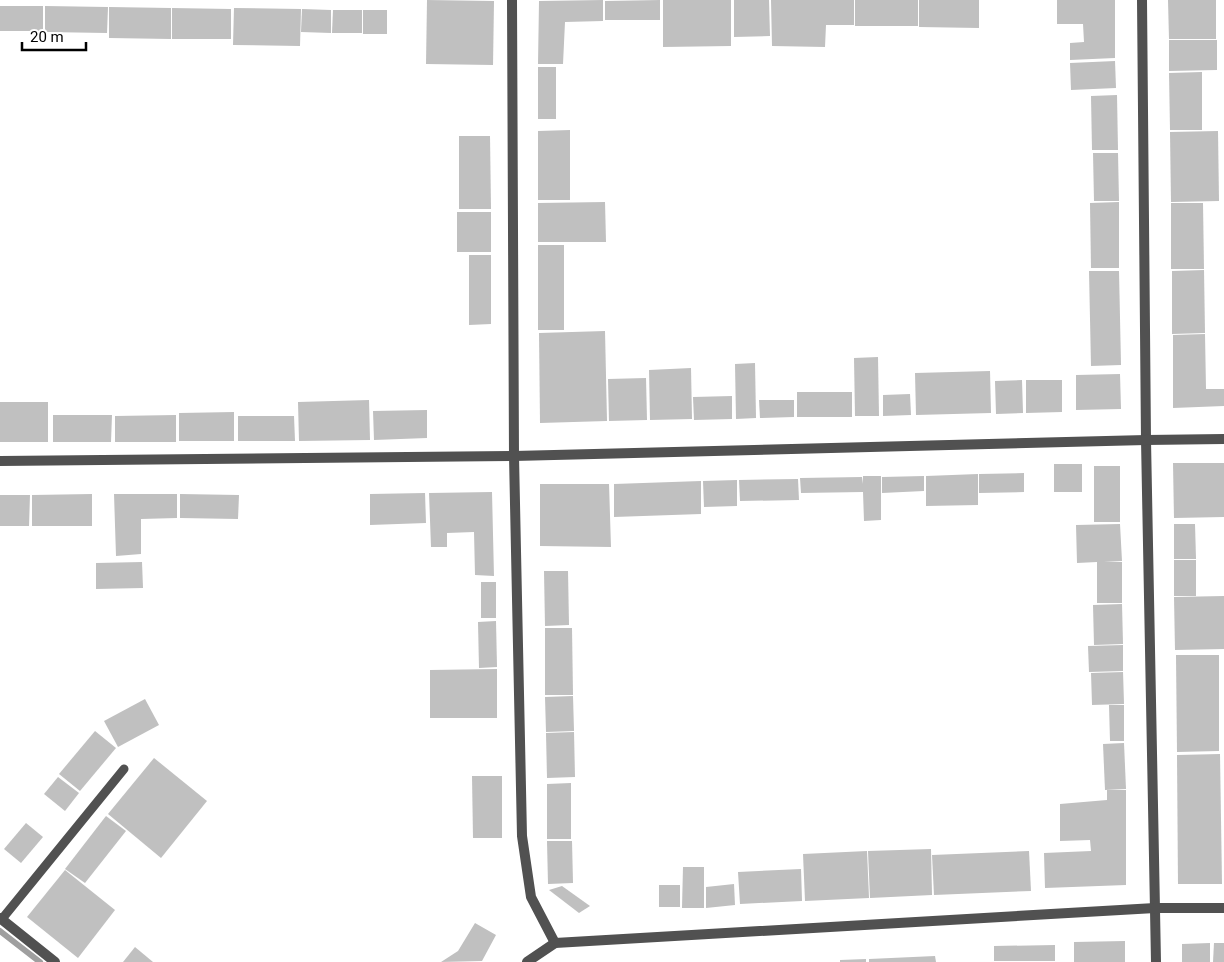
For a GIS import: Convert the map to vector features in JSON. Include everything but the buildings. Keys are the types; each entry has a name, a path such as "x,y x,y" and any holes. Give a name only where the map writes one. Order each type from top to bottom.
{"street":[{"path":"512,0 514,456 522,836 531,897 555,943"},
{"path":"1142,0 1146,440 1156,962"},
{"path":"0,461 514,456 1224,439"},
{"path":"527,962 555,943 1155,908 1224,908"},
{"path":"1,919 56,962"}],"lane":[{"path":"1,919 124,769"}],"waterway":[{"path":"0,931 40,962"}]}
